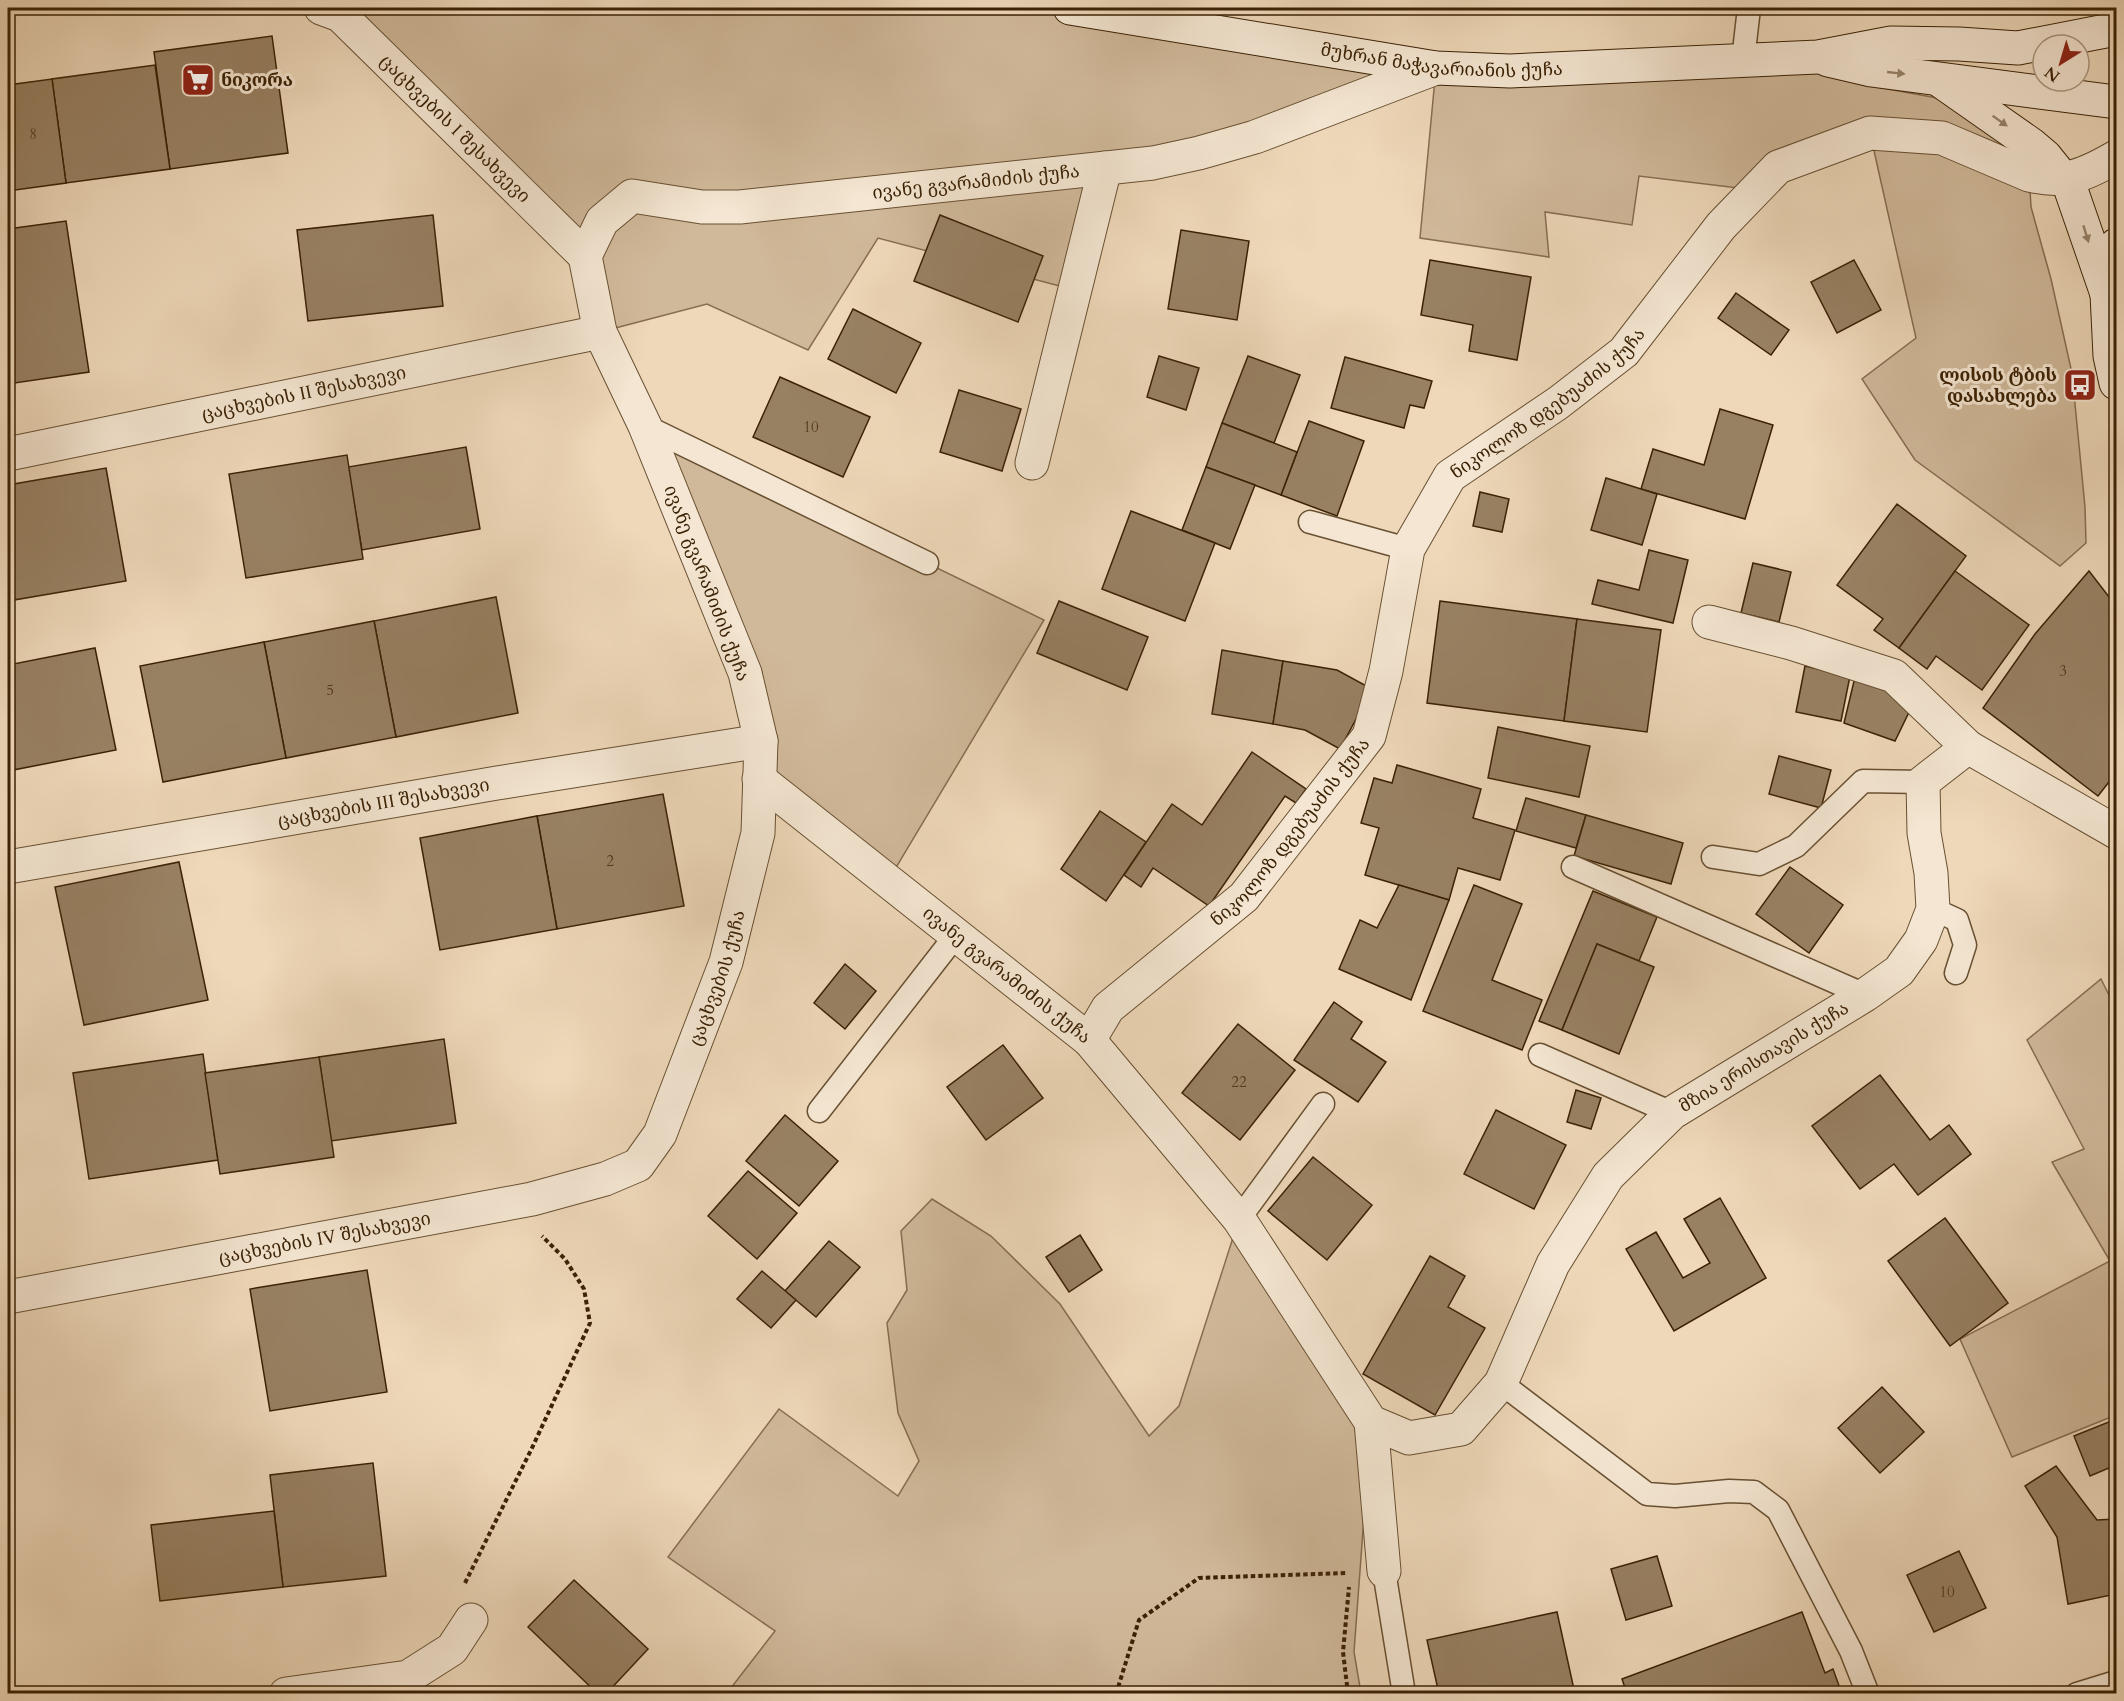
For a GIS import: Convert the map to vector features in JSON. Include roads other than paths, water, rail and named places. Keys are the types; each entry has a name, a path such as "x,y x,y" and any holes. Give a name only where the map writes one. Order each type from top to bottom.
{"street":[{"name":"ცაცხვების I შესახვევი","path":"321,8 340,15 585,256"},
{"name":"მუხრან მაჭავარიანის ქუჩა","path":"1070,8 1436,68 1510,71 1818,57"},
{"path":"1959,44 2070,20 2109,8"},
{"path":"1818,57 1891,42 2018,48 2116,29"},
{"path":"1818,57 1870,70 2116,102"},
{"name":"ივანე გვარამიძის ქუჩა","path":"1384,1571 1371,1422 1239,1219 1089,1040 759,779 761,741 745,673 645,426 600,332 585,256 602,221 632,196 702,207 740,207 1153,163 1255,137 1436,68"},
{"path":"1934,77 2032,145 2065,179 2079,211 2107,294"},
{"name":"ნიკოლოზ დგებუაძის ქუჩა","path":"1089,1040 1108,1008 1244,897 1369,736 1386,671 1408,549 1450,476 1558,403 1624,352 1721,226 1778,167 1870,133 1942,138 2029,175 2065,179"},
{"path":"2065,179 2092,171 2116,157"},
{"path":"1032,463 1105,168"},
{"path":"2116,245 2107,294 2110,356 2116,383"},
{"name":"ცაცხვების II შესახვევი","path":"8,454 600,332"},
{"path":"1709,622 1791,643 1894,676 1968,747 2116,832"},
{"name":"ცაცხვების III შესახვევი","path":"8,867 497,783 761,741"},
{"path":"1923,782 1968,747"},
{"name":"ცაცხვების ქუჩა","path":"638,1165 660,1134 726,962 758,833 759,779"},
{"name":"მზია ერისთავის ქუჩა","path":"1371,1422 1409,1438 1461,1429 1501,1383 1553,1264 1608,1176 1672,1113 1865,995 1899,971 1921,940 1933,909 1931,873 1924,833 1923,782"},
{"name":"ცაცხვების IV შესახვევი","path":"8,1297 532,1199 605,1179 638,1165"},
{"path":"286,1694 408,1677 452,1649 471,1620"}],"lane":[{"path":"1743,60 1749,8"},
{"path":"645,426 927,563"},
{"path":"1310,522 1408,549"},
{"path":"1713,857 1759,864 1796,846 1863,781 1923,782"},
{"path":"1573,867 1865,995"},
{"path":"1933,909 1957,920 1965,945 1956,973"},
{"path":"819,1111 956,935"},
{"path":"1540,1055 1672,1113"},
{"path":"1239,1219 1323,1104"},
{"path":"1501,1383 1647,1494 1675,1496 1729,1491 1754,1492 1778,1510 1851,1651 1868,1694"},
{"path":"1384,1571 1404,1694"},
{"path":"2077,1694 2116,1682"}],"place":[{"name":"ნიკორა","path":"198,80"},
{"name":"ლისის ტბის დასახლება","path":"2080,385"}]}
